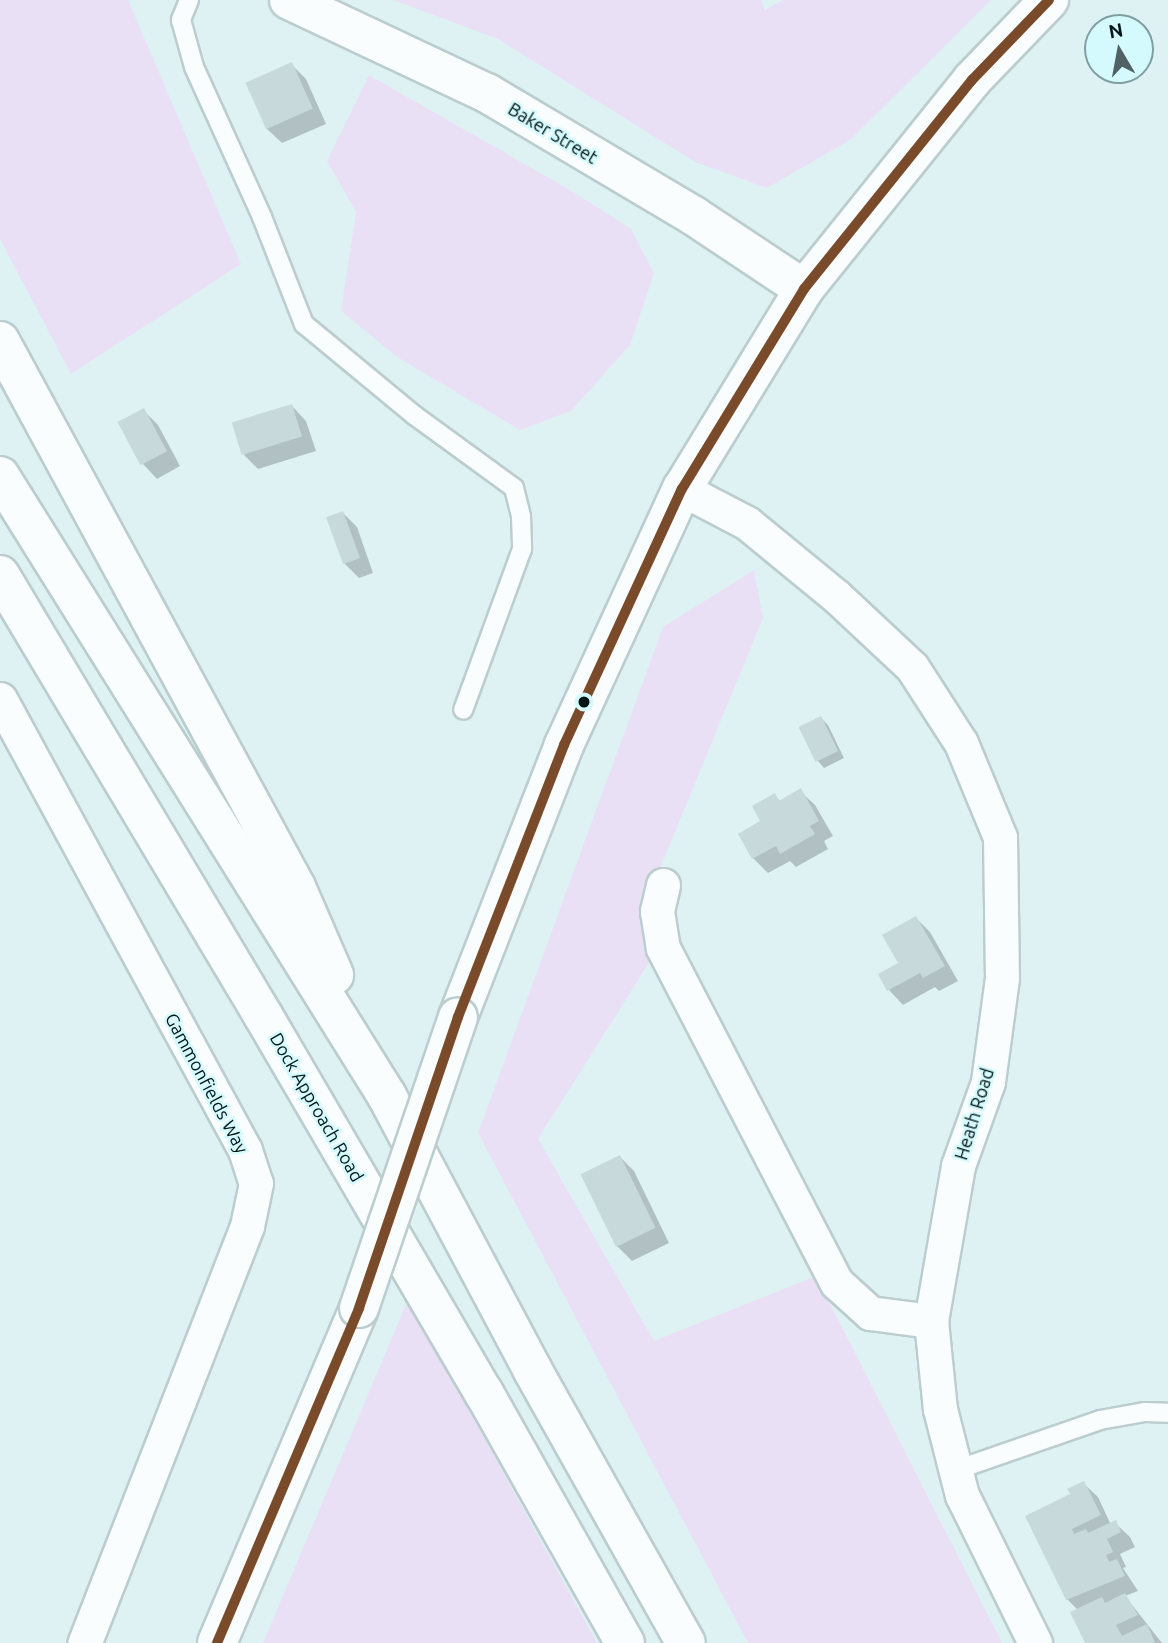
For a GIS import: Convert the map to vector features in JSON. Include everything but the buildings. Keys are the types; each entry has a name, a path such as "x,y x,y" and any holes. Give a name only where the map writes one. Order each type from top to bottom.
{"main road":[{"name":"Baker Street","path":"289,0 487,93 694,216 804,289"},
{"path":"217,1643 359,1308 458,1017 564,745 682,489 804,289 972,80 1049,0"},
{"path":"0,341 296,887 387,1096"},
{"path":"0,476 387,1096 532,1369 686,1643"},
{"name":"Dock Approach Road","path":"0,575 278,1040 484,1393 625,1643"}],"street":[{"name":"Heath Road","path":"682,489 747,523 836,596 912,667 961,743 1000,838 1002,978 989,1069 958,1166 931,1321 940,1409 962,1496 1035,1643"},
{"name":"Gammonfields Way","path":"0,699 245,1150 256,1184 247,1226 84,1643"},
{"path":"663,885 657,911 663,948 837,1283 870,1313 931,1321"}],"lane":[{"path":"188,0 181,20 194,67 262,217 304,324 414,415 514,488 521,516 522,549 463,709"},
{"path":"956,1470 1100,1420 1145,1412 1168,1413"}],"shaded area":[{"path":"0,0 128,0 241,264 71,374 0,239"},
{"path":"393,0 761,0 765,10 783,0 991,0 850,140 767,188 695,162 498,39"},
{"path":"369,75 572,191 631,229 654,273 630,345 571,411 520,430 397,357 341,311 356,212 327,161"},
{"path":"754,570 763,618 647,900 654,955 538,1139 654,1341 816,1276 1002,1643 748,1643 478,1133 663,627"},
{"path":"408,1300 597,1643 263,1643"}],"transit line":[{"path":"217,1643 359,1308 458,1017 564,745 682,489 804,289 972,80 1049,0"}]}
